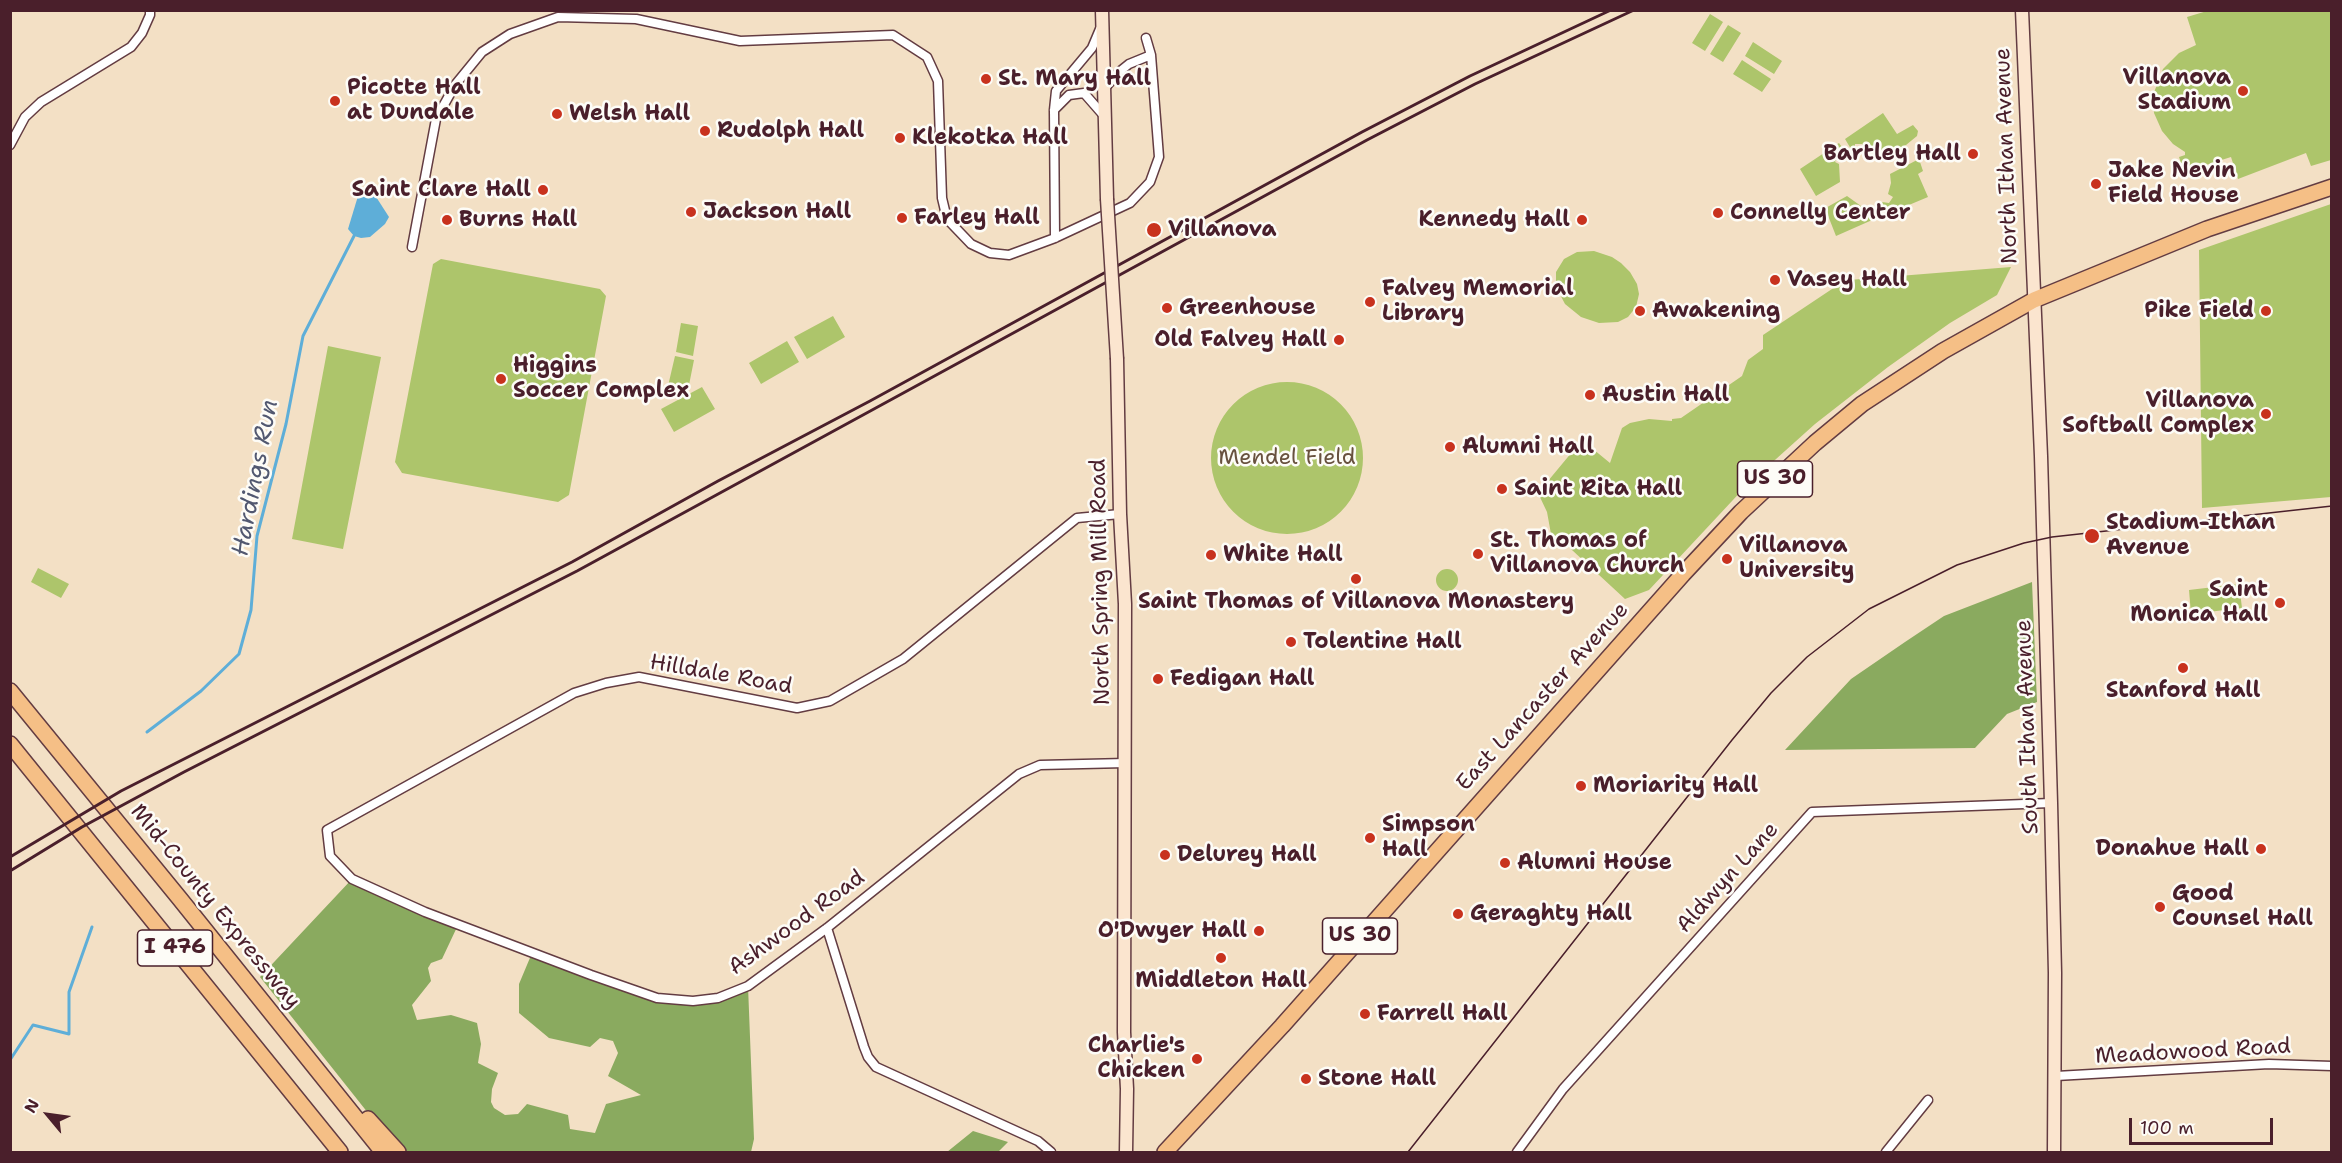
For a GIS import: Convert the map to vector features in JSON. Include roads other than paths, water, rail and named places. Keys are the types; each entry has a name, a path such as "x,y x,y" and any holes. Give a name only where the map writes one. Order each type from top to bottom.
{"highway":[{"name":"East Lancaster Avenue","path":"1165,1152 1282,1026 1642,620 1741,512 1789,466 1863,404 1943,351 2034,300 2207,229 2331,187"},
{"name":"Mid-County Expressway","path":"10,691 383,1152"},
{"name":"I 476","path":"10,744 340,1152"},
{"path":"313,1064 348,1096 398,1152"}],"street":[{"path":"10,145 25,117 41,102 130,46 142,33 150,10"},
{"name":"North Ithan Avenue","path":"2022,10 2034,300"},
{"path":"1055,238 1054,110 1056,91 1092,48 1099,34 1102,16"},
{"name":"North Spring Mill Road","path":"1102,16 1107,199 1117,359 1120,514 1125,604 1126,1152"},
{"path":"412,247 436,119 454,85 482,52 510,34 558,17 636,19 740,40 893,34 927,57 938,81 942,198 947,219 971,244 990,253 1010,255 1055,238 1130,203 1150,182 1159,157 1151,55 1146,38"},
{"path":"1103,89 1129,64 1151,55"},
{"path":"1054,110 1069,95 1084,93 1105,117"},
{"name":"South Ithan Avenue","path":"2034,300 2051,803 2056,1076 2054,1152"},
{"name":"Hilldale Road","path":"327,830 574,693 606,683 639,677 797,708 830,700 903,659 1077,518 1120,514"},
{"name":"Ashwood Road","path":"327,830 330,856 352,879 425,912 657,998 693,1001 718,998 748,986 827,928 1019,774 1040,765 1126,763"},
{"name":"Aldwyn Lane","path":"1517,1152 1563,1089 1812,812 2051,803"},
{"path":"827,928 864,1047 876,1067 1038,1141 1051,1152"},
{"name":"Meadowood Road","path":"2056,1076 2269,1064 2331,1066"},
{"path":"1886,1152 1928,1100"}],"water":[{"path":"367,189 371,189 389,217 385,224 370,237 361,238 354,236 348,229 358,196"}],"waterway":[{"name":"Hardings Run","path":"147,732 201,691 239,654 251,610 257,536 286,424 303,336 354,236"},
{"name":"Hardings Run","path":"10,1060 33,1025 69,1034 69,992 92,927"}],"tram line":[{"path":"1408,1152 1771,693 1807,657 1869,609 1957,565 2024,543 2052,537 2332,506"}],"railway":[{"path":"10,857 121,791 572,562 1362,132 1470,76 1611,10"},
{"path":"10,871 82,827 184,772 577,571 1367,140 1475,84 1634,10"}],"place":[{"name":"St. Mary Hall","path":"986,79"},
{"name":"Villanova Stadium","path":"2243,91"},
{"name":"Picotte Hall at Dundale","path":"335,101"},
{"name":"Welsh Hall","path":"557,114"},
{"name":"Rudolph Hall","path":"705,131"},
{"name":"Klekotka Hall","path":"900,138"},
{"name":"Bartley Hall","path":"1973,154"},
{"name":"Jake Nevin Field House","path":"2096,184"},
{"name":"Saint Clare Hall","path":"543,190"},
{"name":"Jackson Hall","path":"691,212"},
{"name":"Connelly Center","path":"1718,213"},
{"name":"Farley Hall","path":"902,218"},
{"name":"Burns Hall","path":"447,220"},
{"name":"Kennedy Hall","path":"1582,220"},
{"name":"Villanova","path":"1154,230"},
{"name":"Vasey Hall","path":"1775,280"},
{"name":"Falvey Memorial Library","path":"1370,302"},
{"name":"Greenhouse","path":"1167,308"},
{"name":"Awakening","path":"1640,311"},
{"name":"Pike Field","path":"2266,311"},
{"name":"Old Falvey Hall","path":"1339,340"},
{"name":"Higgins Soccer Complex","path":"501,379"},
{"name":"Austin Hall","path":"1590,395"},
{"name":"Villanova Softball Complex","path":"2266,414"},
{"name":"Alumni Hall","path":"1450,447"},
{"name":"Saint Rita Hall","path":"1502,489"},
{"name":"Stadium-Ithan Avenue","path":"2092,536"},
{"name":"St. Thomas of Villanova Church","path":"1478,554"},
{"name":"White Hall","path":"1211,555"},
{"name":"Villanova University","path":"1727,559"},
{"name":"Saint Thomas of Villanova Monastery","path":"1356,579"},
{"name":"Saint Monica Hall","path":"2280,603"},
{"name":"Tolentine Hall","path":"1291,642"},
{"name":"Stanford Hall","path":"2183,668"},
{"name":"Fedigan Hall","path":"1158,679"},
{"name":"Moriarity Hall","path":"1581,786"},
{"name":"Simpson Hall","path":"1370,838"},
{"name":"Donahue Hall","path":"2261,849"},
{"name":"Delurey Hall","path":"1165,855"},
{"name":"Alumni House","path":"1505,863"},
{"name":"Good Counsel Hall","path":"2160,907"},
{"name":"Geraghty Hall","path":"1458,914"},
{"name":"O'Dwyer Hall","path":"1259,931"},
{"name":"Middleton Hall","path":"1221,958"},
{"name":"Farrell Hall","path":"1365,1014"},
{"name":"Charlie's Chicken","path":"1197,1059"},
{"name":"Stone Hall","path":"1306,1079"}],"park label":[{"name":"Mendel Field","path":"1287,458"}]}
